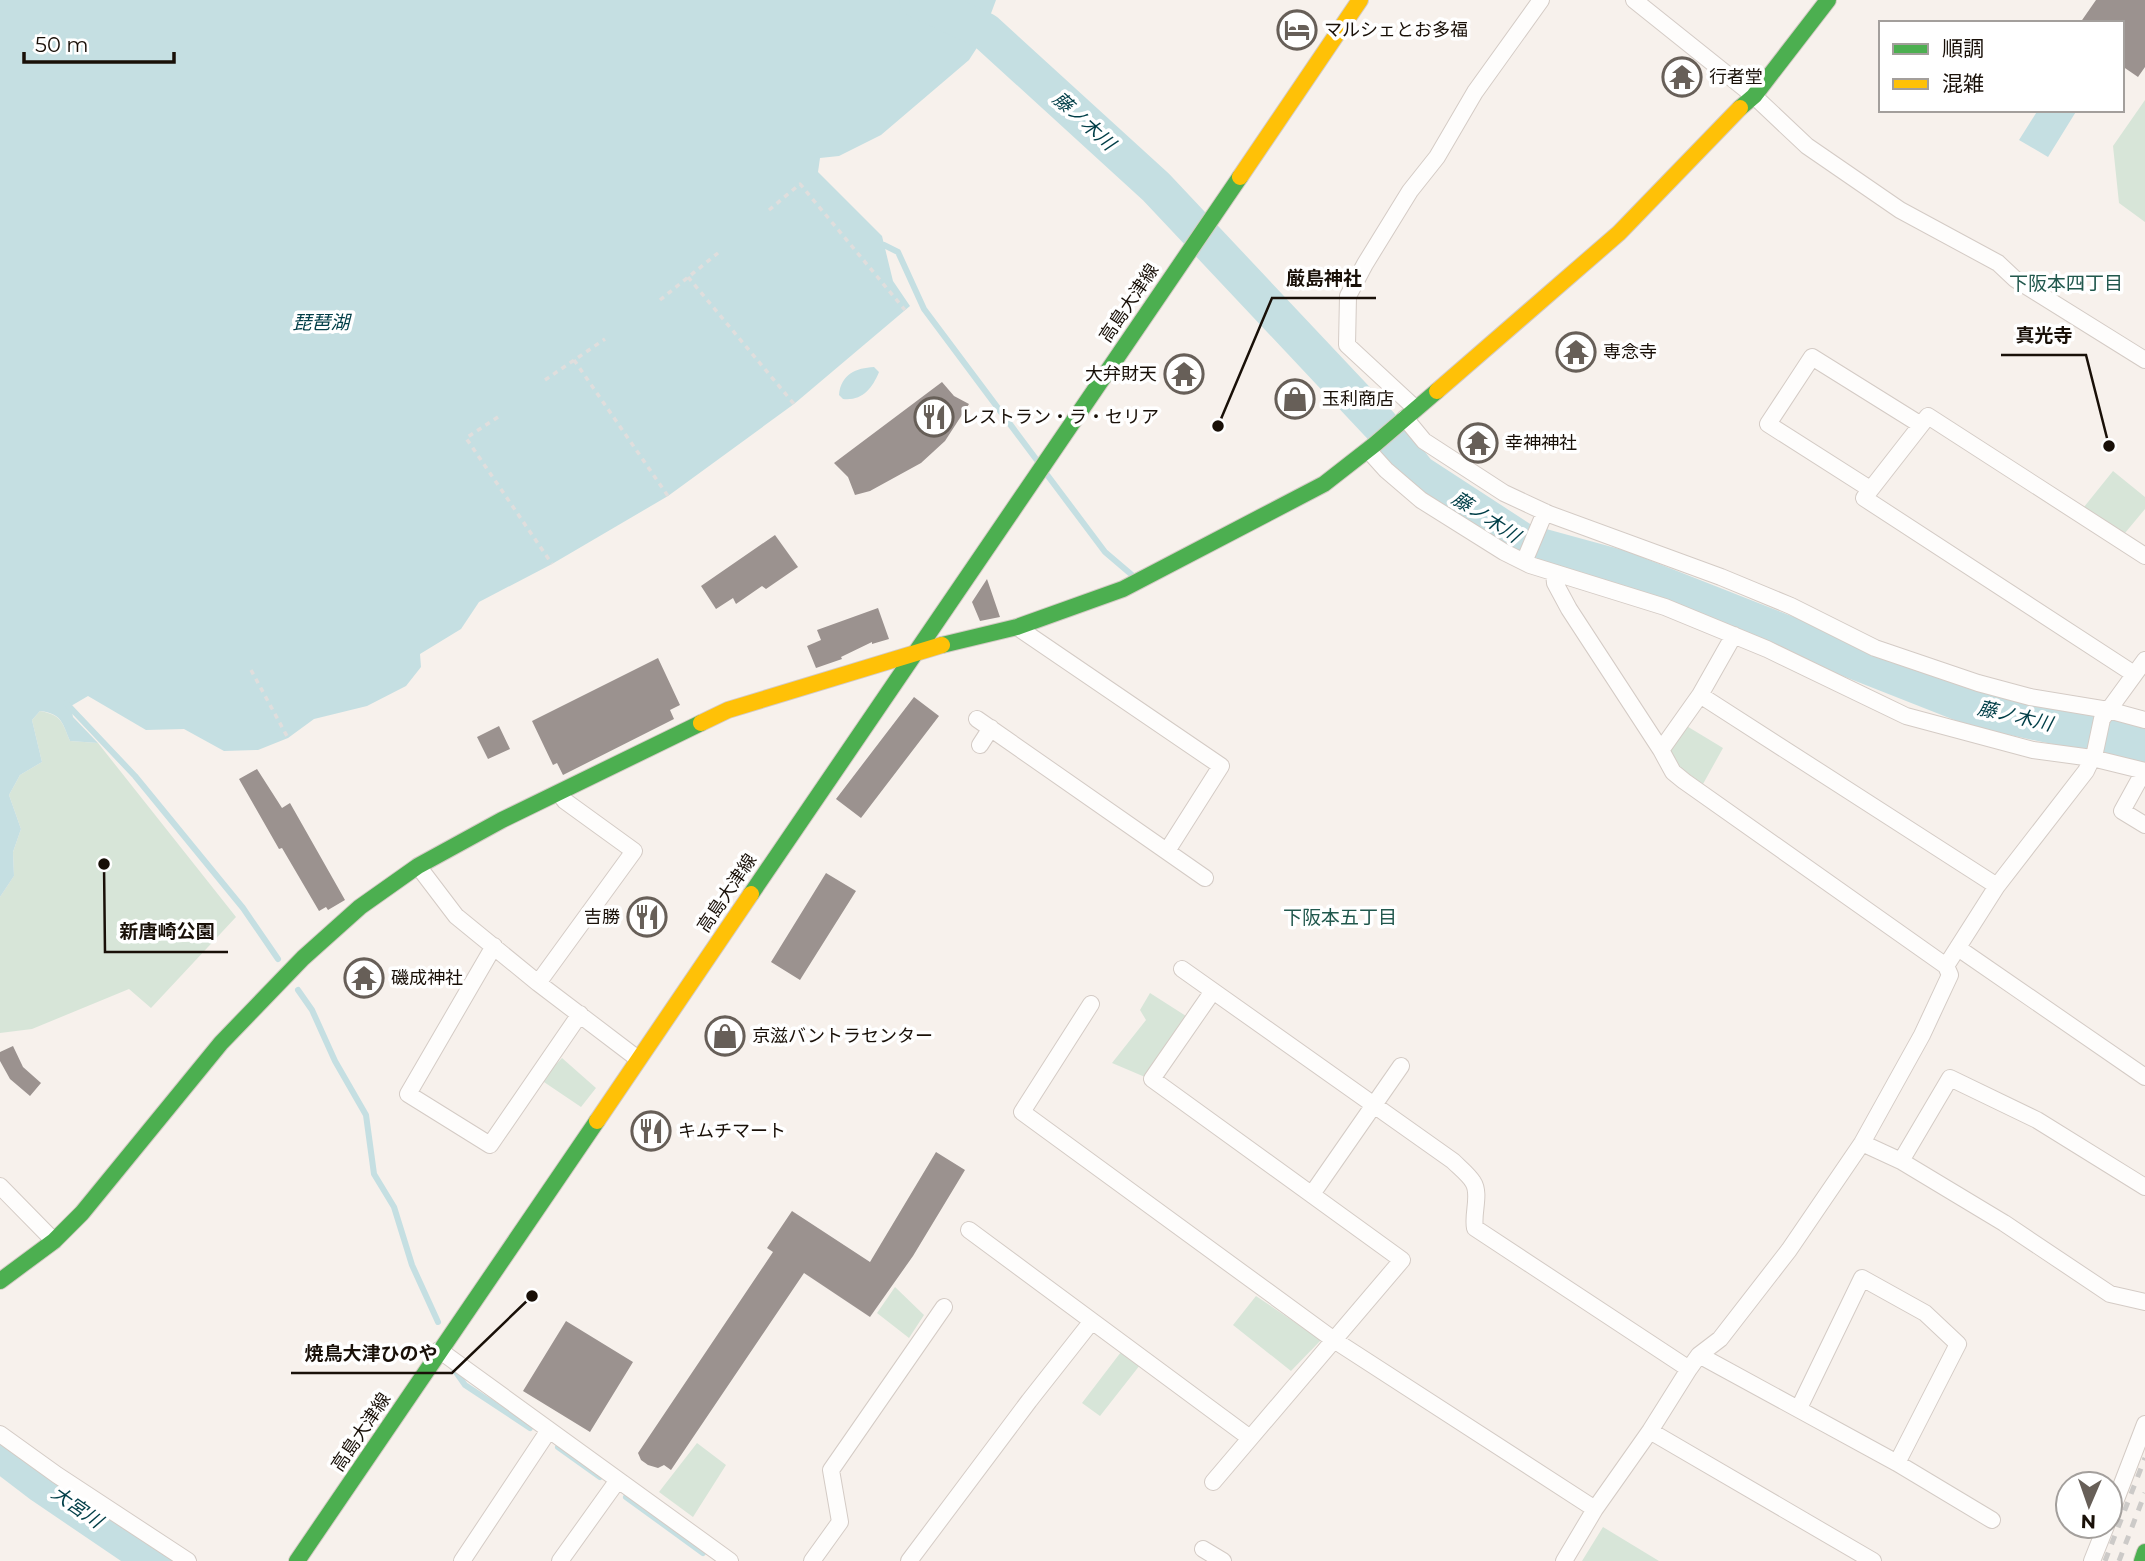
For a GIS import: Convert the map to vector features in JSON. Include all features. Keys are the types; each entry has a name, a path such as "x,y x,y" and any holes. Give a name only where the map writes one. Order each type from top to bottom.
{"street":[{"name":"高島大津線","path":"297,1561 1360,0"},
{"path":"1541,0 1475,92 1437,157 1410,191 1348,296 1347,345 1424,441 1504,493 1545,512 1733,582 1791,606 1875,648 1978,683 2030,697 2105,715 2145,720"},
{"path":"1634,0 1754,96 1807,146 1900,210 1998,263 2015,279 2145,360"},
{"path":"0,1281 54,1241 82,1213 220,1043 303,958 360,907 418,866 502,820 727,710 916,651 1017,627 1123,589 1324,484 1371,448 1619,233 1724,123 1754,96 1828,0"},
{"path":"1870,489 1768,424 1812,357 1921,425"},
{"path":"2134,674 1864,498 1928,416 2145,556"},
{"path":"1371,448 1386,470 1421,500 1524,562 1665,607 1734,635 1906,716 2033,750 2094,755 2145,771 2122,811 2145,825"},
{"path":"1524,562 1545,512"},
{"path":"1554,573 1555,583 1569,608 1673,772 1946,966 1950,975 1922,1035 1862,1143 1789,1250 1720,1339 1699,1355 1689,1369 1650,1432 1595,1509 1564,1561"},
{"path":"1017,627 1221,766 1167,851"},
{"path":"1661,750 1700,695 1734,635"},
{"path":"1946,966 1997,886 2086,771 2094,755 2105,715 2145,660"},
{"path":"1700,695 1997,886"},
{"path":"980,745 984,724 1205,878"},
{"path":"538,983 634,851 565,801 559,793"},
{"path":"418,866 456,916 638,1059"},
{"path":"494,946 408,1094 490,1145 580,1014"},
{"path":"1958,948 2145,1077"},
{"path":"1182,969 1453,1161 1475,1184 1475,1228 1689,1369"},
{"path":"1213,991 1152,1079 1402,1260 1213,1482"},
{"path":"1091,1004 1022,1112 1334,1340 1595,1509"},
{"path":"1312,1194 1401,1066"},
{"path":"1901,1161 1950,1078 2037,1120 2145,1187"},
{"path":"1862,1143 1901,1161 2004,1223 2110,1294 2145,1302"},
{"path":"0,1186 54,1241"},
{"path":"969,1230 1250,1438"},
{"path":"1799,1408 1861,1279 1926,1313 1958,1344 1897,1463"},
{"path":"812,1561 840,1522 831,1470 944,1307"},
{"path":"909,1561 1092,1321"},
{"path":"439,1350 723,1559"},
{"path":"1699,1355 1897,1463 1992,1520"},
{"path":"2124,1479 2145,1424"},
{"path":"462,1561 549,1430"},
{"path":"1650,1432 1873,1561"},
{"path":"0,1434 188,1561"},
{"path":"560,1561 618,1480"},
{"path":"2092,1561 2100,1540"},
{"path":"1203,1549 1223,1561"},
{"path":"2142,1561 2145,1552"}],"path":[{"path":"769,210 800,184 905,310"},
{"path":"660,300 718,253"},
{"path":"688,277 794,404"},
{"path":"545,380 605,339"},
{"path":"574,360 668,496"},
{"path":"498,417 466,438 552,564"},
{"path":"251,670 288,738"}],"green space":[{"path":"2145,100 2145,222 2119,203 2113,146"},
{"path":"2113,471 2145,497 2145,509 2125,533 2084,507"},
{"path":"40,711 60,720 70,741 98,743 236,917 151,1008 129,989 32,1029 0,1033 0,897 14,876 13,852 21,829 9,795 20,775 42,762 32,720"},
{"path":"1685,725 1723,748 1703,784 1679,767 1666,749"},
{"path":"1150,993 1186,1016 1145,1077 1112,1063 1146,1020 1140,1010"},
{"path":"562,1058 596,1088 581,1107 541,1080"},
{"path":"895,1287 924,1315 909,1338 877,1313"},
{"path":"1256,1296 1321,1340 1291,1371 1233,1325"},
{"path":"1121,1352 1140,1365 1100,1416 1082,1403"},
{"path":"697,1443 726,1465 693,1517 659,1492"},
{"path":"1603,1527 1659,1561 1582,1561"}],"water":[{"name":"琵琶湖","path":"0,0 996,0 980,43 969,60 881,135 839,156 820,158 818,172 882,236 893,281 910,306 794,404 668,496 552,564 479,602 461,629 420,654 421,667 406,686 367,706 314,719 288,738 258,750 224,751 184,729 146,730 88,696 71,706 73,717 98,743 70,741 57,717 40,711 32,720 42,762 20,775 9,795 21,829 13,852 14,876 0,897"},
{"path":"2037,112 2076,112 2048,157 2019,140"},
{"path":"874,367 879,372 866,393 850,399 843,399 839,395 846,377 861,369"}],"building":[{"path":"2096,0 2145,0 2145,67 2138,77 2124,67 2124,21 2081,21"},
{"path":"942,382 954,396 969,404 945,441 921,463 870,491 855,495 848,477 834,463"},
{"path":"775,535 798,567 766,589 762,586 736,604 733,598 716,609 701,586"},
{"path":"987,579 1000,617 980,621 972,602"},
{"path":"878,608 889,639 872,642 841,657 842,659 816,668 807,646 821,640 817,630"},
{"path":"658,658 680,705 670,710 674,719 563,775 557,763 553,765 532,721"},
{"path":"914,697 939,716 861,818 836,799"},
{"path":"499,726 510,749 488,759 477,737"},
{"path":"257,769 282,808 290,803 345,900 328,910 326,907 319,911 239,779"},
{"path":"826,873 856,891 800,980 771,962"},
{"path":"13,1046 23,1067 41,1083 30,1096 10,1079 0,1061 0,1052"},
{"path":"936,1152 965,1170 913,1256 870,1317 804,1273 671,1470 664,1465 658,1468 648,1465 641,1460 638,1453 773,1252 767,1248 792,1211 870,1262"},
{"path":"566,1321 633,1362 590,1432 523,1391"}],"waterway":[{"name":"藤ノ木川","path":"918,0 985,31 1156,187 1380,425 1418,473 1524,542 1619,568 1977,709 2145,745"},
{"path":"884,245 898,252 924,309 1039,463"},
{"path":"1045,472 1105,552 1132,575"},
{"path":"66,703 135,776 243,908 278,959"},
{"path":"298,990 312,1010 335,1061 366,1115 374,1174 394,1207 412,1265 438,1322"},
{"path":"451,1365 465,1385 530,1428"},
{"path":"558,1447 600,1477"},
{"name":"大宮川","path":"0,1453 154,1561"},
{"path":"626,1497 703,1553"}],"railway":[{"path":"2105,1561 2145,1458"},
{"path":"2119,1561 2145,1493"}],"traffic: fast":[{"path":"1740,108 1754,96 1828,0"},
{"path":"751,894 1240,177"},
{"path":"942,645 1017,627 1123,589 1324,484 1437,391"},
{"path":"0,1281 54,1241 82,1213 221,1043 303,958 360,907 418,866 502,820 701,723"},
{"path":"297,1561 597,1121"},
{"path":"2142,1561 2145,1552"}],"traffic: slow":[{"path":"1240,177 1360,0"},
{"path":"1437,391 1619,233 1740,108"},
{"path":"701,723 728,710 942,645"},
{"path":"597,1121 751,894"}],"place":[{"name":"マルシェとお多福","path":"1297,30"},
{"name":"行者堂","path":"1682,77"},
{"name":"専念寺","path":"1576,352"},
{"name":"大弁財天","path":"1184,374"},
{"name":"玉利商店","path":"1295,399"},
{"name":"レストラン・ラ・セリア","path":"934,417"},
{"name":"厳島神社","path":"1218,426"},
{"name":"幸神神社","path":"1478,443"},
{"name":"真光寺","path":"2109,446"},
{"name":"新唐崎公園","path":"104,864"},
{"name":"吉勝","path":"647,917"},
{"name":"磯成神社","path":"364,978"},
{"name":"京滋バントラセンター","path":"725,1036"},
{"name":"キムチマート","path":"651,1131"},
{"name":"焼鳥大津ひのや","path":"532,1296"}],"district":[{"name":"下阪本四丁目","path":"2066,283"},
{"name":"下阪本五丁目","path":"1340,917"}]}
